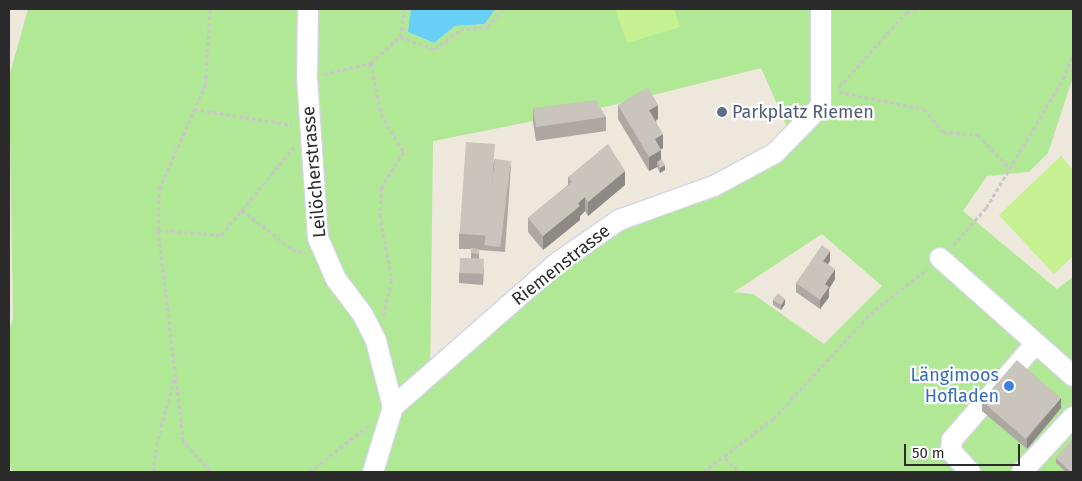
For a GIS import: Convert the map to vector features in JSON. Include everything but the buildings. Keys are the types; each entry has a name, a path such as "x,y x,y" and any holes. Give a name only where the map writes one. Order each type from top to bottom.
{"street":[{"name":"Leilöcherstrasse","path":"308,9 307,78 318,238 325,258 376,341 393,407"},
{"name":"Riemenstrasse","path":"393,407 557,263 619,220 714,186 776,153 821,106 821,9"},
{"path":"940,258 1073,376"},
{"path":"970,472 951,451 952,440 1036,343"},
{"path":"373,472 393,407"},
{"path":"1022,472 1073,417"}],"path":[{"path":"210,9 205,86 159,189 158,230 183,441 210,472"},
{"path":"307,78 371,63 400,37 405,9"},
{"path":"903,15 904,9"},
{"path":"909,9 835,91 924,109 943,132 978,135 1009,167"},
{"path":"903,15 917,9"},
{"path":"400,37 435,49 460,30 488,27 502,10"},
{"path":"703,472 724,458 773,419 870,314 940,258 986,208 1063,79 1073,53"},
{"path":"371,63 381,114 404,152 382,187 380,215 392,280 376,341"},
{"path":"194,109 310,127"},
{"path":"158,230 221,235 310,127"},
{"path":"242,210 292,249 325,258"},
{"path":"153,472 156,446 175,377"},
{"path":"309,472 370,424"},
{"path":"724,458 740,472"}],"green space":[{"path":"28,9 411,9 408,32 434,43 455,26 485,24 495,9 1073,9 1073,77 1048,153 1029,172 987,176 963,211 1057,289 1073,277 1073,472 13,472 9,466 9,332 13,318 9,77","holes":["761,68 788,129 773,147 632,221 559,273 430,379 433,141 609,106","822,234 882,286 824,344 753,294 734,292"]},
{"path":"615,9 674,9 680,27 627,43"},
{"path":"1061,156 1073,170 1073,256 1054,274 999,215"}],"water":[{"path":"411,9 495,9 485,24 455,26 434,43 408,32"}],"place":[{"name":"Parkplatz Riemen","path":"722,112"},
{"name":"Längimoos Hofladen","path":"1009,386"}]}
